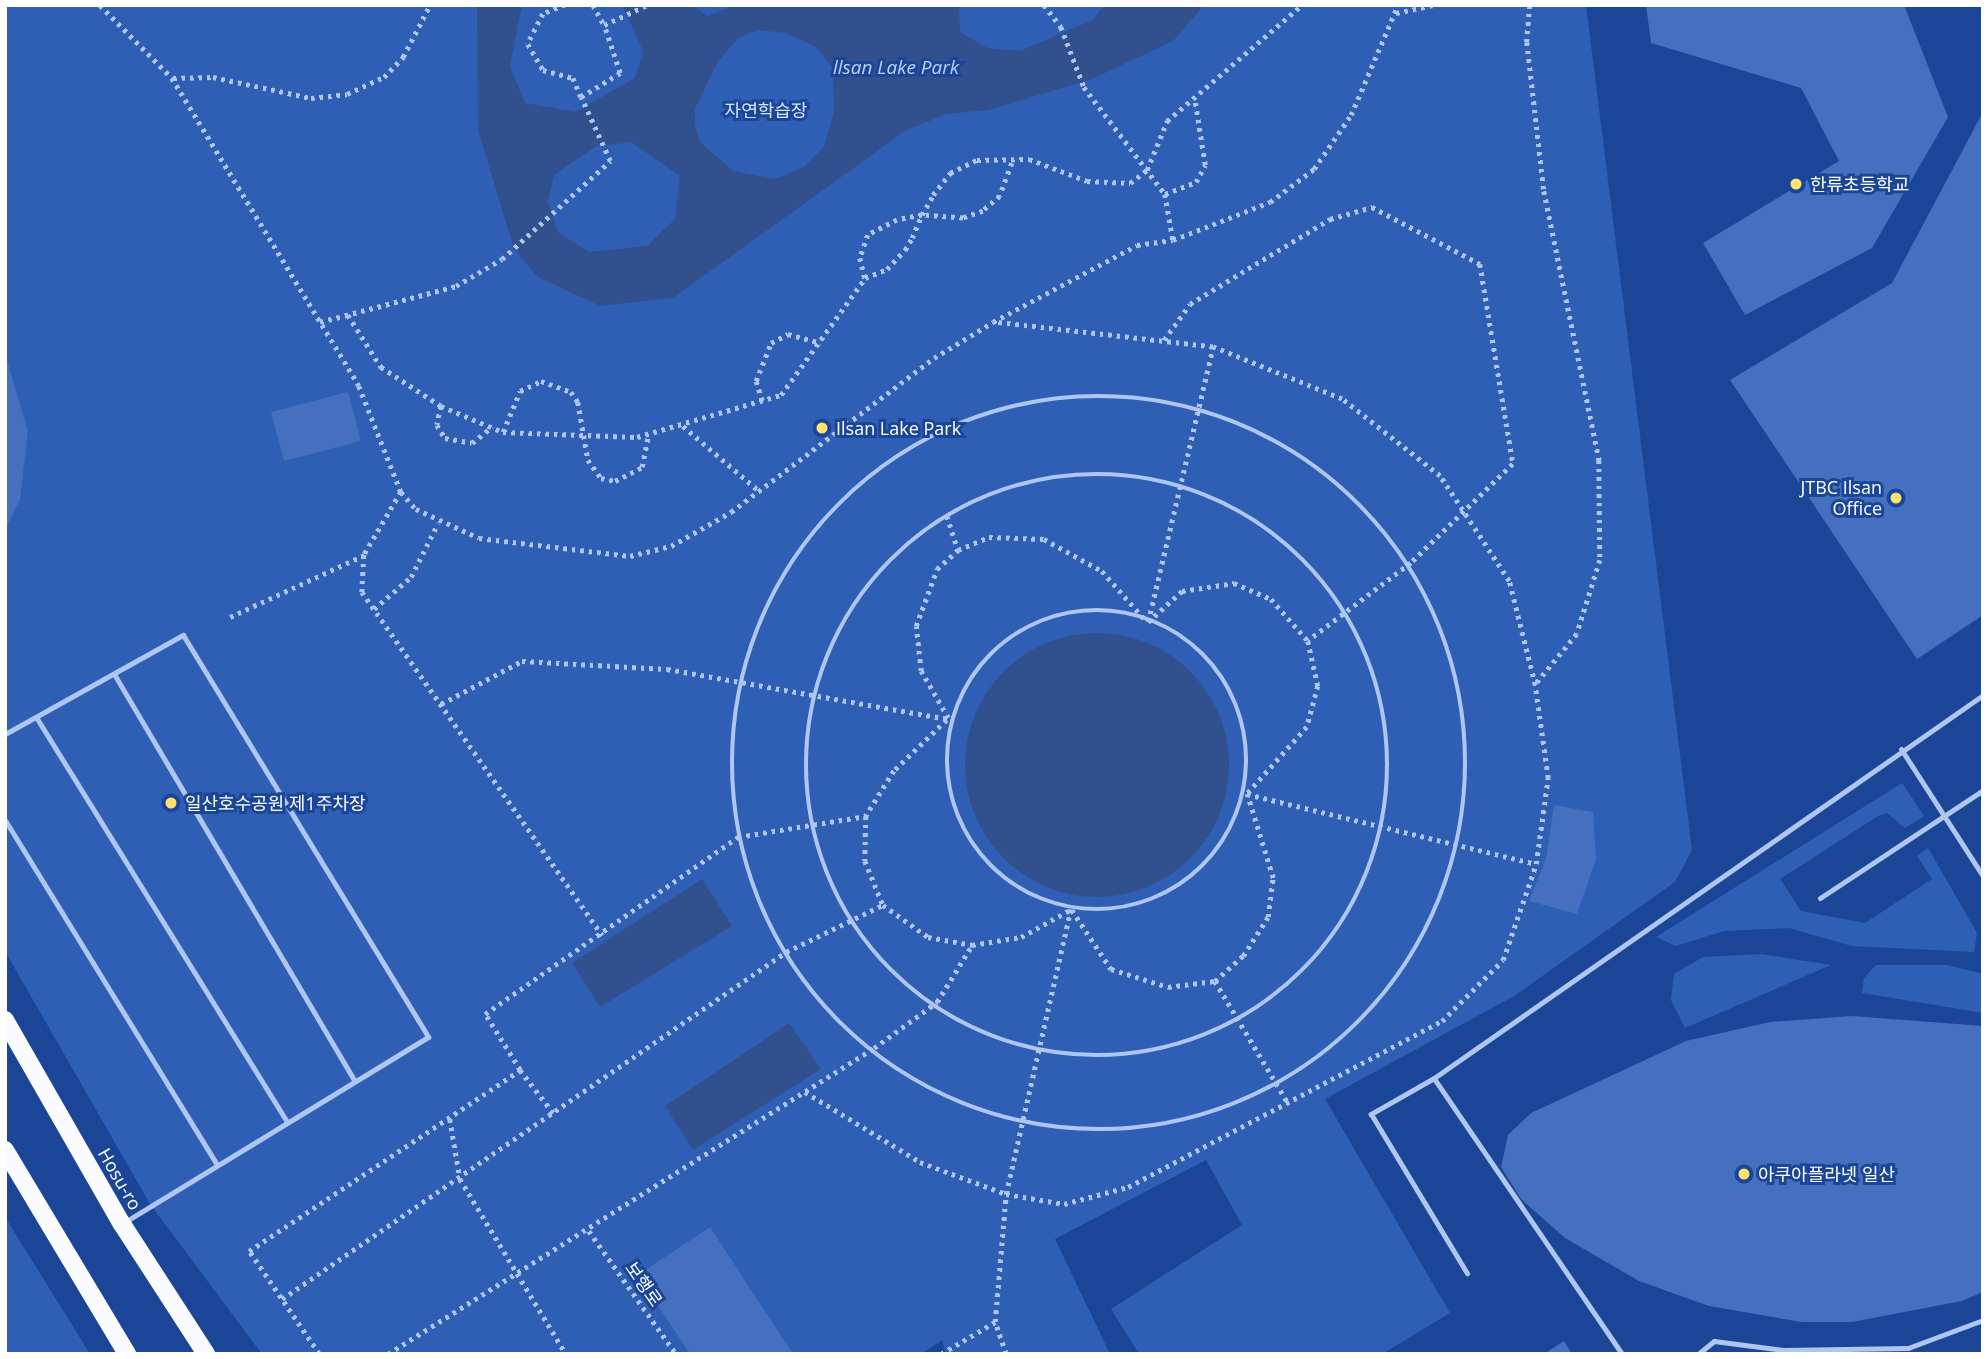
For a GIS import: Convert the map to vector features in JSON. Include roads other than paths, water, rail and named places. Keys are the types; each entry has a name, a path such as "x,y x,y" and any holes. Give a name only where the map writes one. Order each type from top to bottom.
{"main road":[{"name":"Hosu-ro","path":"5,1020 122,1224 206,1354"},
{"path":"5,1150 127,1354"}],"lane":[{"path":"5,734 183,635 428,1037 122,1224"},
{"path":"114,674 355,1081"},
{"path":"1467,1273 1371,1114 1434,1078 1901,749 1983,695"},
{"path":"36,717 287,1122"},
{"path":"1901,749 1983,876"},
{"path":"1820,898 1983,790"},
{"path":"5,820 217,1164"},
{"path":"1434,1078 1622,1354"},
{"path":"1898,1354 1983,1320"},
{"path":"1698,1354 1714,1341 1781,1352 1908,1348"}],"water":[{"name":"llsan Lake Park","path":"477,5 522,5 510,66 525,103 575,112 635,78 643,51 622,5 693,5 707,16 737,5 959,5 960,32 987,48 1020,51 1093,20 1104,5 1204,5 1173,41 1092,79 988,110 946,114 905,131 673,298 600,306 538,277 514,249 478,130","holes":["757,30 786,33 816,47 833,69 834,112 824,147 804,167 775,179 733,171 699,141 695,125 695,109 718,61 738,38","631,142 680,176 675,219 647,246 589,252 558,232 548,202 554,175 595,147"]},
{"path":"1097,633 1123,636 1147,643 1190,672 1219,715 1226,739 1229,765 1226,791 1219,815 1190,858 1147,887 1123,894 1097,897 1071,894 1047,887 1004,858 975,815 968,791 965,765 968,739 975,715 1004,672 1047,643 1071,636"},
{"path":"702,879 732,926 600,1007 572,963"},
{"path":"789,1023 821,1069 693,1150 665,1106"}],"place":[{"name":"한류초등학교","path":"1796,184"},
{"name":"Ilsan Lake Park","path":"822,428"},
{"name":"JTBC Ilsan Office","path":"1896,498"},
{"name":"일산호수공원 제1주차장","path":"171,803"},
{"name":"아쿠아플라넷 일산","path":"1744,1174"}],"park label":[{"name":"자연학습장","path":"766,110"}]}
